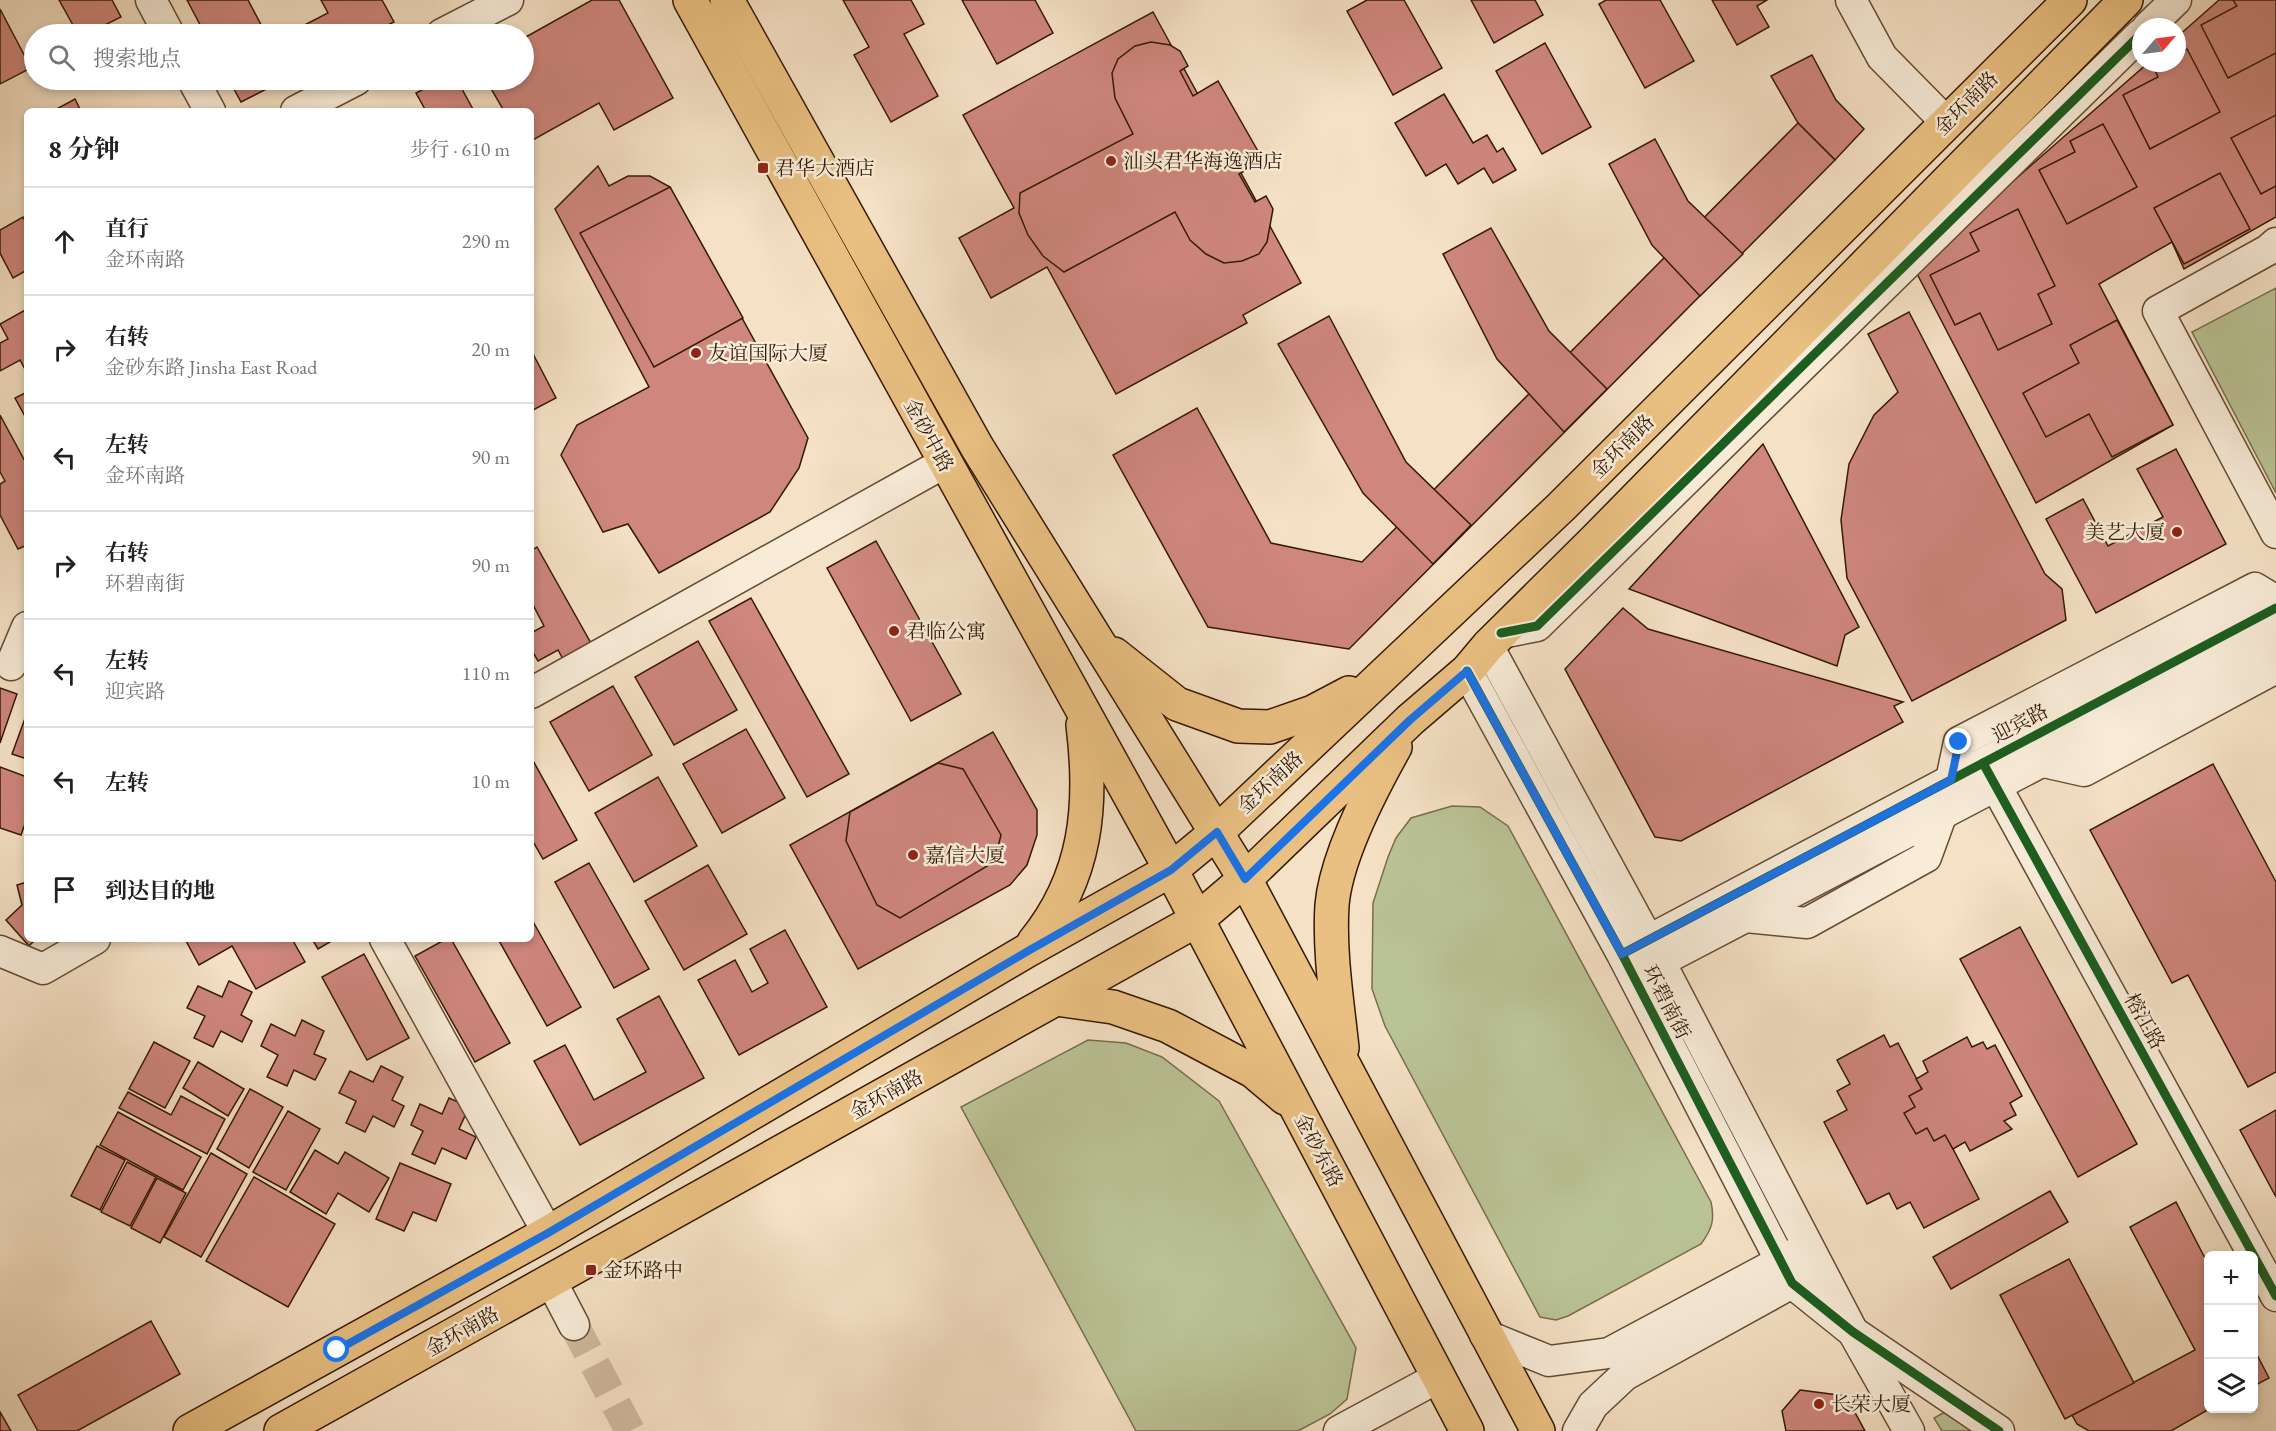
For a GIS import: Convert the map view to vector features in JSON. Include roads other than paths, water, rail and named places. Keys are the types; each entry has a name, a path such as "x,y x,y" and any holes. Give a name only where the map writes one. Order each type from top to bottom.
{"main road":[{"name":"金砂中路","path":"690,0 1171,870"},
{"name":"金砂中路","path":"727,0 977,447 1245,879"},
{"name":"金环南路","path":"190,1431 548,1233 1028,951 1171,870 1217,832 1561,507 2070,0"},
{"name":"金环南路","path":"282,1431 1197,920 1245,879 1410,720 1467,671 1495,639 1594,542 2126,0"},
{"path":"1097,641 1177,704 1238,726 1270,727 1313,712 1383,676"},
{"path":"1028,951 1052,921 1079,856 1088,815 1089,771 1081,708"},
{"path":"1344,1065 1334,978 1332,904 1340,867 1376,781 1410,720"},
{"name":"金砂东路","path":"1171,870 1467,1431"},
{"path":"1245,879 1485,1335 1538,1431"},
{"path":"1056,999 1113,1007 1168,1026 1253,1071 1297,1109"}],"street":[{"path":"151,0 164,24"},
{"path":"461,24 508,0"},
{"path":"1851,0 1882,57 1947,123"},
{"path":"2157,18 2176,0"},
{"path":"1495,639 1537,626 2132,43"},
{"path":"198,90 208,108"},
{"path":"302,108 337,90"},
{"path":"2276,243 2268,250 2157,311 2276,533"},
{"path":"534,691 944,463"},
{"path":"1951,780 1959,742 2255,588 2276,601"},
{"name":"迎宾路","path":"1641,958 1746,917 1942,813 1989,774 2276,608"},
{"path":"13,666 24,635"},
{"name":"环碧南街","path":"1495,639 1786,1272 1853,1332"},
{"name":"迎宾路","path":"1641,958 1951,780 2044,762 2276,639"},
{"path":"2044,762 2084,771 2276,668"},
{"name":"环碧南街","path":"1467,671 1641,958 1814,1257 1909,1431"},
{"name":"榕江路","path":"1989,774 2276,1296"},
{"path":"0,951 43,969 91,942"},
{"path":"387,942 548,1233"},
{"path":"1485,1335 1549,1361 1609,1353 1814,1257"},
{"path":"1578,1431 1593,1405 1626,1375 1786,1272"},
{"path":"551,1281 574,1325"},
{"path":"1853,1332 1999,1431"},
{"path":"1339,1431 1439,1377"}],"tunnel":[{"path":"574,1325 630,1431"}],"place":[{"name":"汕头君华海逸酒店","path":"1111,161"},
{"name":"君华大酒店","path":"763,168"},
{"name":"友谊国际大厦","path":"696,353"},
{"name":"美艺大厦","path":"2177,532"},
{"name":"君临公寓","path":"894,631"},
{"name":"嘉信大厦","path":"913,855"},
{"name":"金环路中","path":"591,1270"},
{"name":"长荣大厦","path":"1819,1404"}]}
